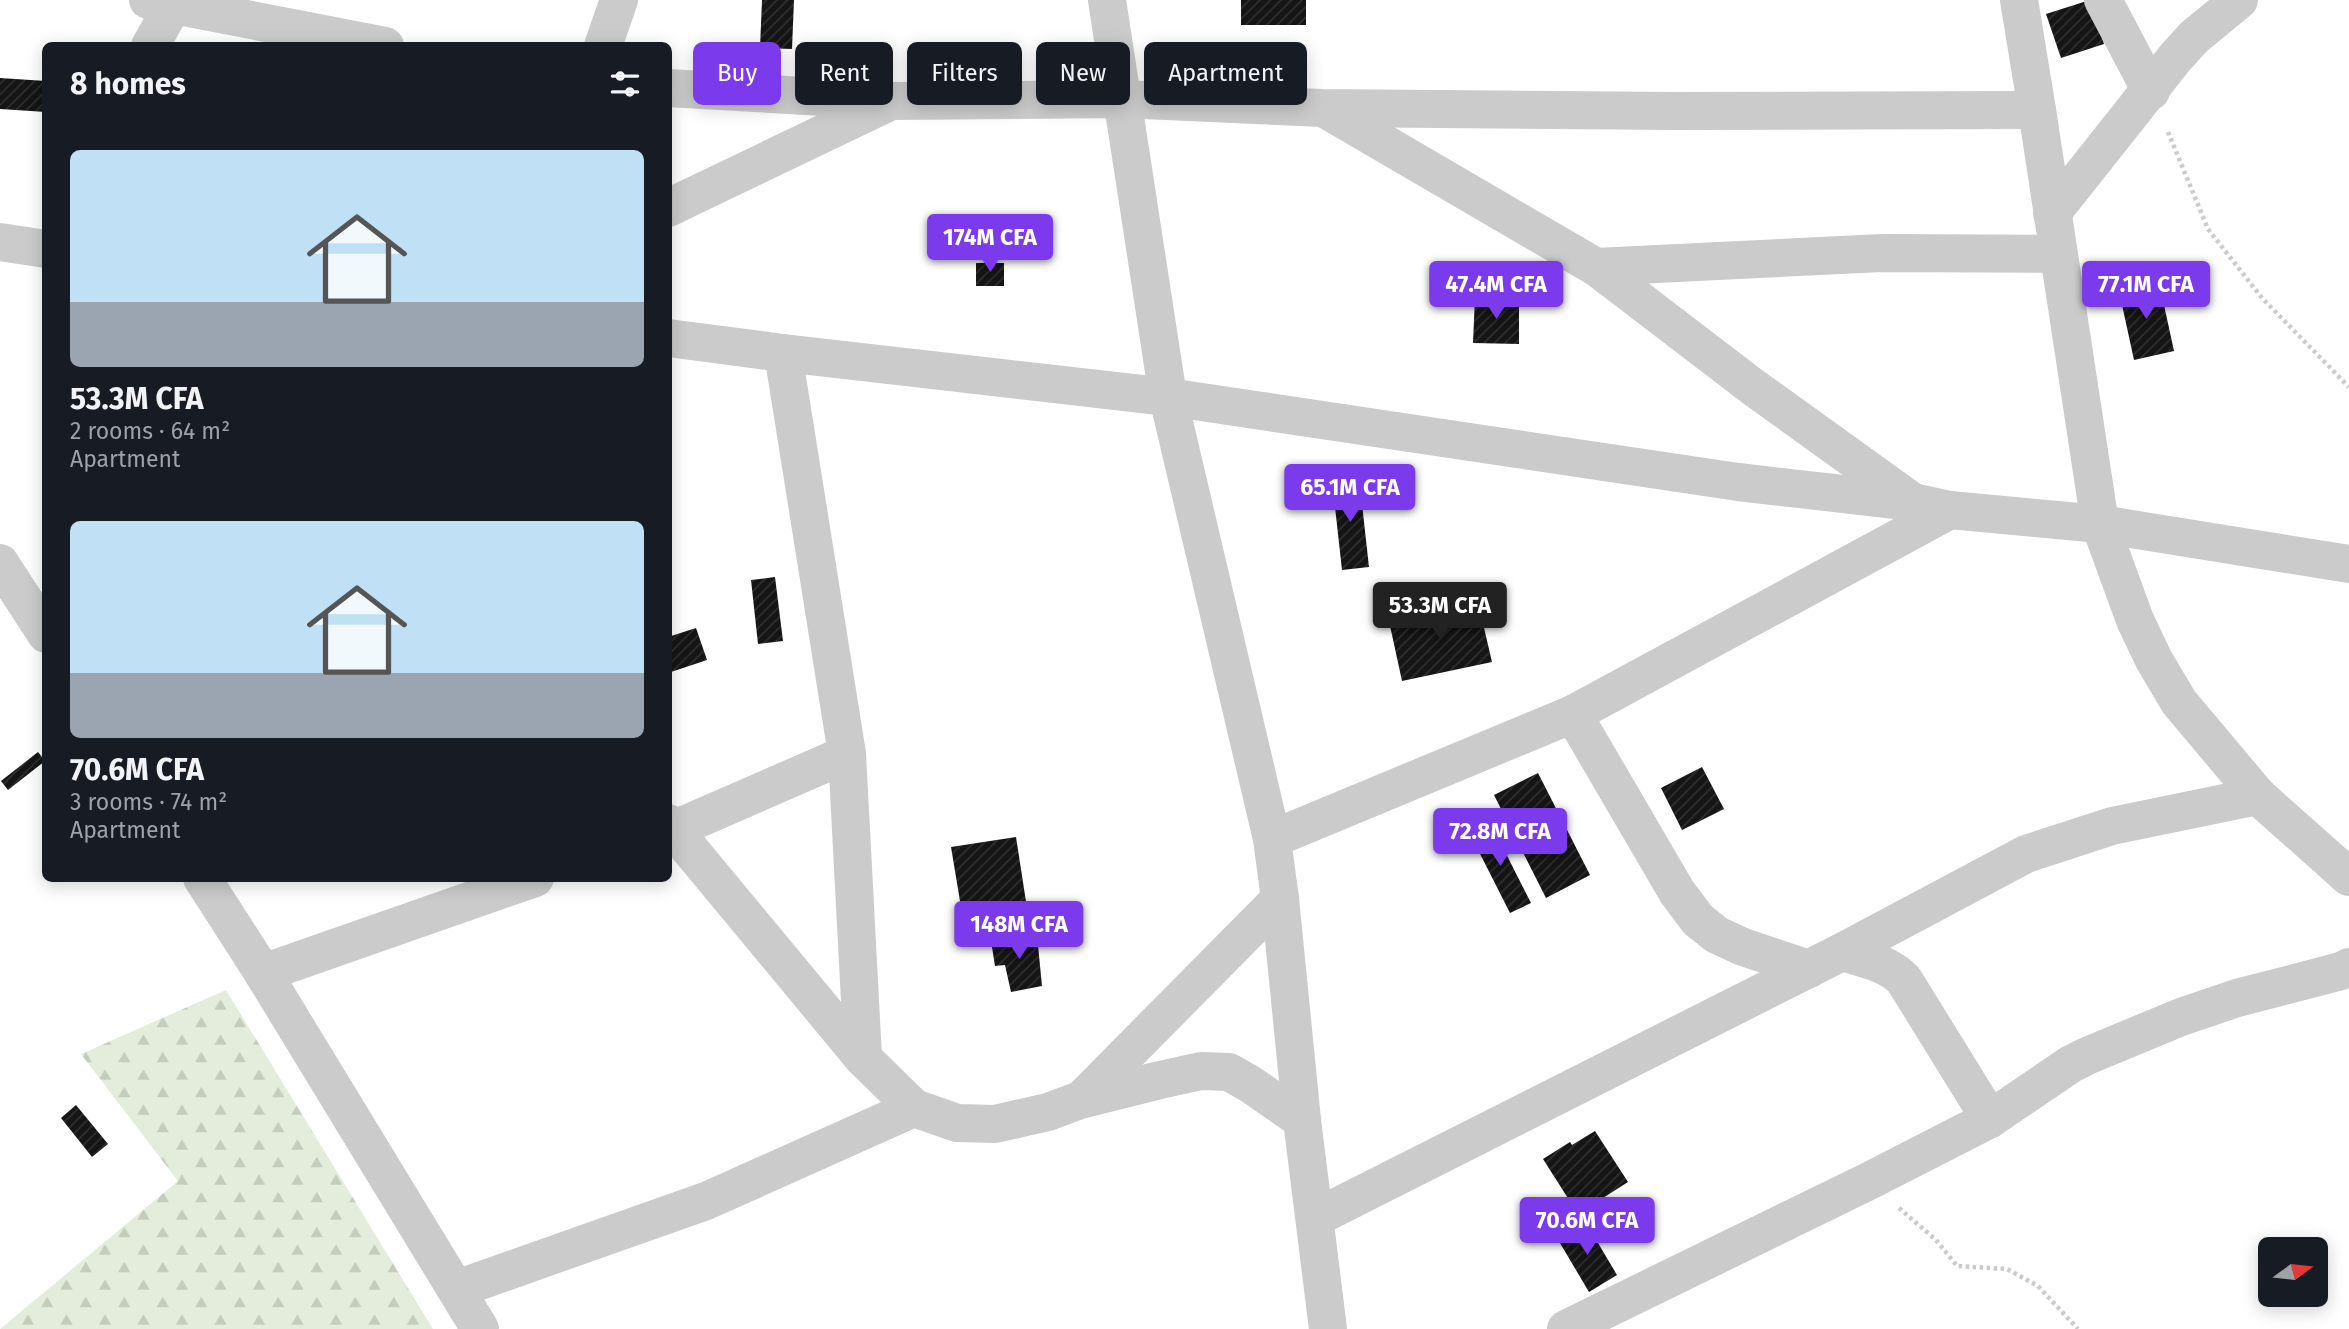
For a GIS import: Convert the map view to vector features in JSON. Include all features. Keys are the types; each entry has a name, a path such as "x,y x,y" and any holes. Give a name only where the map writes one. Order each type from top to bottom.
{"street":[{"path":"604,42 620,0"},
{"path":"1107,0 1113,42"},
{"path":"2019,0 2100,524 2136,620 2160,671 2179,702 2258,796 2349,877"},
{"path":"2103,0 2151,91"},
{"path":"2052,214 2175,58 2194,37 2239,0"},
{"path":"151,42 166,2 365,42"},
{"path":"672,88 795,95"},
{"path":"1130,99 1322,108 2037,110"},
{"path":"893,101 1036,100"},
{"path":"672,206 883,105"},
{"path":"1123,105 1168,397 1272,839 1301,1119 1328,1329"},
{"path":"1322,108 1596,267 1753,387 1913,502"},
{"path":"1596,267 1882,253 2059,254"},
{"path":"672,339 1168,397 1738,482 1913,502 1950,510 2100,524 2349,564"},
{"path":"783,353 847,754 863,1058"},
{"path":"1272,839 1573,714 1950,510"},
{"path":"0,564 42,628"},
{"path":"1573,714 1677,892 1698,920 1717,935 1743,947 1809,969"},
{"path":"672,828 847,754"},
{"path":"1315,1218 1809,969 2026,854 2112,827 2258,796"},
{"path":"672,829 863,1058 914,1108 957,1123 995,1124 1201,1071 1229,1072 1250,1083 1301,1119"},
{"path":"205,882 480,1329"},
{"path":"263,973 524,882"},
{"path":"1080,1100 1280,899"},
{"path":"1842,952 1881,964 1895,971 1904,980 1990,1119"},
{"path":"1566,1329 1990,1119 2087,1056 2203,1010 2349,967"},
{"path":"457,1289 706,1201 914,1108"}],"path":[{"path":"2151,91 2208,229 2262,298 2349,387"},
{"path":"1869,1181 1936,1240 1957,1266 2007,1269 2038,1286 2078,1329"}],"green space":[{"path":"226,990 433,1329 0,1329 178,1181 81,1054"}],"building":[{"path":"762,0 794,0 792,49 781,49 781,42 760,42"},
{"path":"1241,0 1306,0 1306,25 1241,25"},
{"path":"2090,0 2104,44 2061,58 2046,14"},
{"path":"0,78 42,81 42,112 0,109"},
{"path":"976,263 1004,263 1004,286 976,286"},
{"path":"2159,282 2174,351 2134,360 2119,291"},
{"path":"1475,297 1519,298 1519,344 1473,343"},
{"path":"1359,477 1369,567 1342,570 1332,480"},
{"path":"775,577 783,641 758,644 751,580"},
{"path":"1478,602 1492,662 1402,681 1389,621"},
{"path":"696,628 707,660 672,672 672,636"},
{"path":"38,752 42,757 42,763 8,790 1,781"},
{"path":"1702,767 1724,809 1682,830 1661,788"},
{"path":"1538,773 1590,875 1546,898 1494,795"},
{"path":"1491,824 1531,903 1510,913 1470,834"},
{"path":"1016,837 1029,921 965,931 951,847"},
{"path":"1037,935 1042,986 1011,992 1005,965 995,966 991,941"},
{"path":"76,1105 108,1144 92,1157 61,1118"},
{"path":"1595,1131 1628,1182 1578,1214 1543,1159 1570,1142 1572,1145"},
{"path":"1585,1221 1617,1275 1589,1292 1557,1238"}]}
